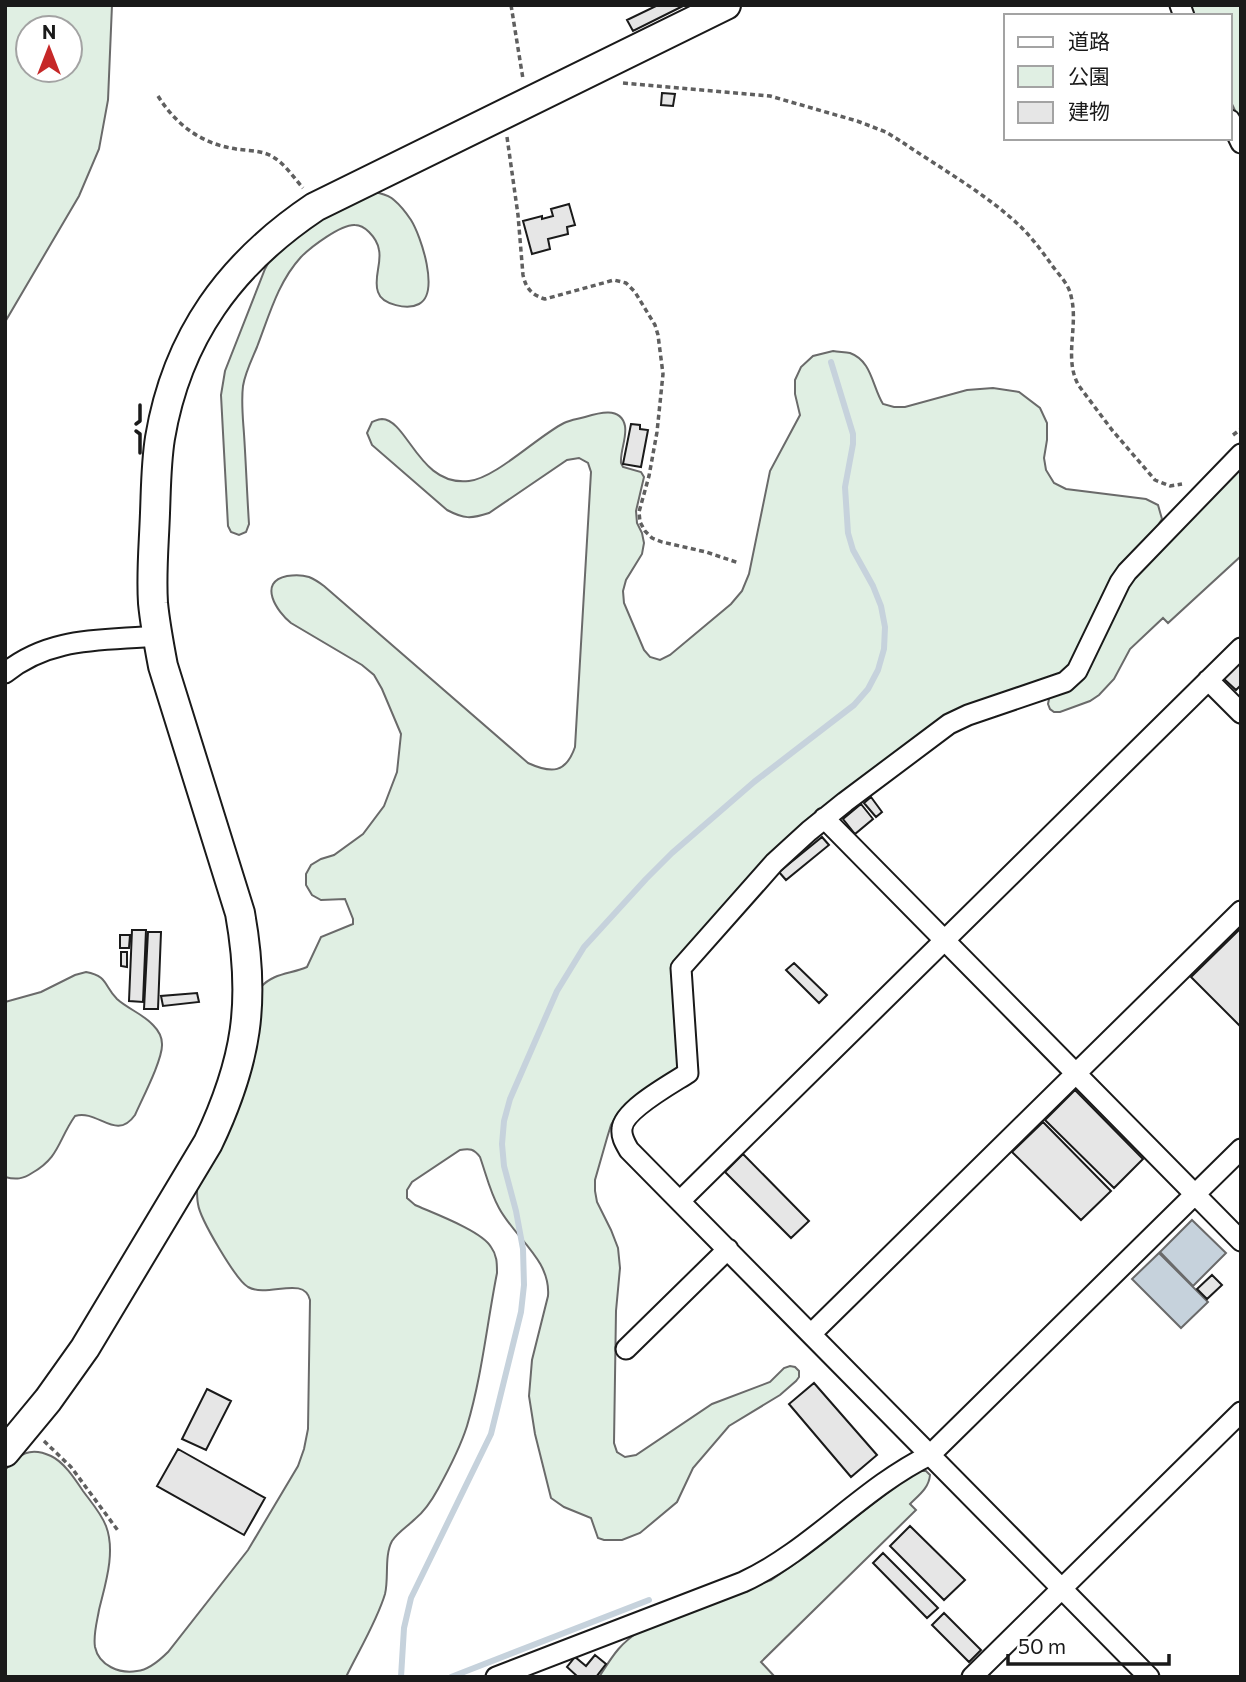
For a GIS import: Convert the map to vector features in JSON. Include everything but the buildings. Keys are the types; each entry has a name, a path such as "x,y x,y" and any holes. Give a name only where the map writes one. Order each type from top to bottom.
{"street":[{"path":"5,1452 55,1391 85,1348 208,1143 223,1112 242,1048 248,980 240,913 172,697 157,636 153,603 157,473 162,430 175,379 187,349 202,320 240,268 288,225 316,206 726,5"},
{"path":"1232,124 1241,143"},
{"path":"1149,1677 629,1150 623,1140 622,1129 626,1118 634,1110 688,1073 681,968 774,863 824,818 949,724 1065,682 1077,671 1120,582 1233,448"},
{"path":"5,673 24,659 58,646 157,636"},
{"path":"680,1201 1241,648"},
{"path":"1208,680 1241,713"},
{"path":"824,818 1241,1241"},
{"path":"811,1334 1241,911"},
{"path":"496,1677 743,1582 787,1557 907,1466 930,1455 1241,1149"},
{"path":"626,1349 728,1250"},
{"path":"972,1677 1241,1412"}],"path":[{"path":"511,5 523,78 532,100"},
{"path":"600,66 606,78 624,83 758,94 867,124 902,142 996,206 1023,229 1070,291 1073,303 1071,363 1079,386 1155,480 1170,486 1186,482"},
{"path":"159,96 181,125 202,139 226,147 273,156 310,195 316,206"},
{"path":"499,116 507,132 523,275 529,291 545,299 608,281 621,281 631,286 655,325 662,363 662,384 655,442 639,512 640,522 652,538 739,563"},
{"path":"1233,448 1241,429"},
{"path":"26,1426 71,1467 119,1532"}],"green space":[{"path":"5,5 112,5 108,100 99,149 79,196 5,322"},
{"path":"1189,5 1241,5 1241,123 1232,104 1232,14 1191,14"},
{"path":"375,192 394,200 408,215 415,228 427,264 428,288 425,298 419,304 409,306 390,303 380,296 376,282 380,255 376,240 359,226 349,226 334,232 301,257 280,288 244,381 242,410 249,524 246,532 239,535 231,532 228,526 221,395 225,371 265,269 272,256 321,217"},
{"path":"833,351 850,353 863,362 883,404 894,407 905,407 967,390 993,388 1019,392 1040,408 1047,423 1044,458 1046,470 1054,483 1066,489 1146,499 1158,505 1162,519 1071,666 1060,675 945,717 678,959 677,1068 618,1113 611,1125 595,1180 597,1202 618,1248 620,1268 616,1311 614,1443 617,1452 625,1457 636,1455 712,1404 770,1382 784,1368 795,1367 799,1371 799,1377 780,1395 729,1426 693,1468 677,1502 640,1533 622,1540 598,1538 591,1518 564,1507 551,1498 535,1434 529,1396 532,1360 548,1296 544,1271 499,1208 480,1157 471,1150 460,1150 412,1182 407,1190 407,1198 415,1205 478,1235 494,1253 497,1273 477,1388 464,1434 438,1489 422,1512 392,1541 382,1604 346,1677 5,1677 5,1470 15,1460 31,1452 44,1453 56,1459 69,1471 106,1526 110,1557 94,1638 95,1647 97,1654 106,1664 117,1670 130,1672 150,1667 168,1652 248,1550 298,1466 304,1449 308,1429 310,1300 301,1289 256,1290 242,1282 227,1262 200,1212 197,1188 261,987 277,976 307,967 321,937 353,924 345,899 321,900 312,895 306,885 306,874 311,865 334,855 363,834 384,806 397,772 401,734 374,675 362,665 291,623 280,612 272,598 273,584 278,579 295,575 309,577 321,584 528,763 544,769 557,769 567,762 575,747 591,472 588,463 579,458 567,460 489,513 463,516 447,510 372,445 367,433 372,422 382,419 391,422 416,453 438,474 452,480 469,481 504,465 566,422 608,412 619,416 625,426 621,463 623,467 641,472 644,477 636,511 644,543 642,554 626,580 624,603 644,650 650,657 660,660 670,655 731,604 742,591 749,574 770,471 800,415 795,380 801,367 813,356"},
{"path":"1241,466 1241,556 1168,623 1163,618 1130,649 1114,679 1099,695 1060,712 1050,709 1049,699 1134,578"},
{"path":"86,972 102,979 117,999 157,1029 162,1044 156,1069 135,1115 128,1123 121,1126 83,1115 75,1116 48,1161 22,1178 5,1177 5,1002 41,992"},
{"path":"919,1471 926,1471 930,1475 926,1488 910,1504 916,1510 761,1662 775,1677 599,1677 621,1646 640,1631 771,1580"}],"shaded area":[{"path":"1192,1220 1226,1253 1193,1286 1160,1252"},
{"path":"1159,1253 1208,1302 1181,1328 1132,1279"}],"waterway":[{"path":"401,1677 404,1628 411,1598 491,1434 521,1312 524,1285 523,1249 504,1166 504,1121 510,1099 557,991 584,947 646,879 754,782 854,705 868,689 878,670 884,649 885,627 881,606 853,550 848,533 845,487 853,434 831,362"},
{"path":"451,1677 649,1600"}],"wall":[{"path":"136,424 140,421 140,405"},
{"path":"136,431 140,434 140,453"}]}
